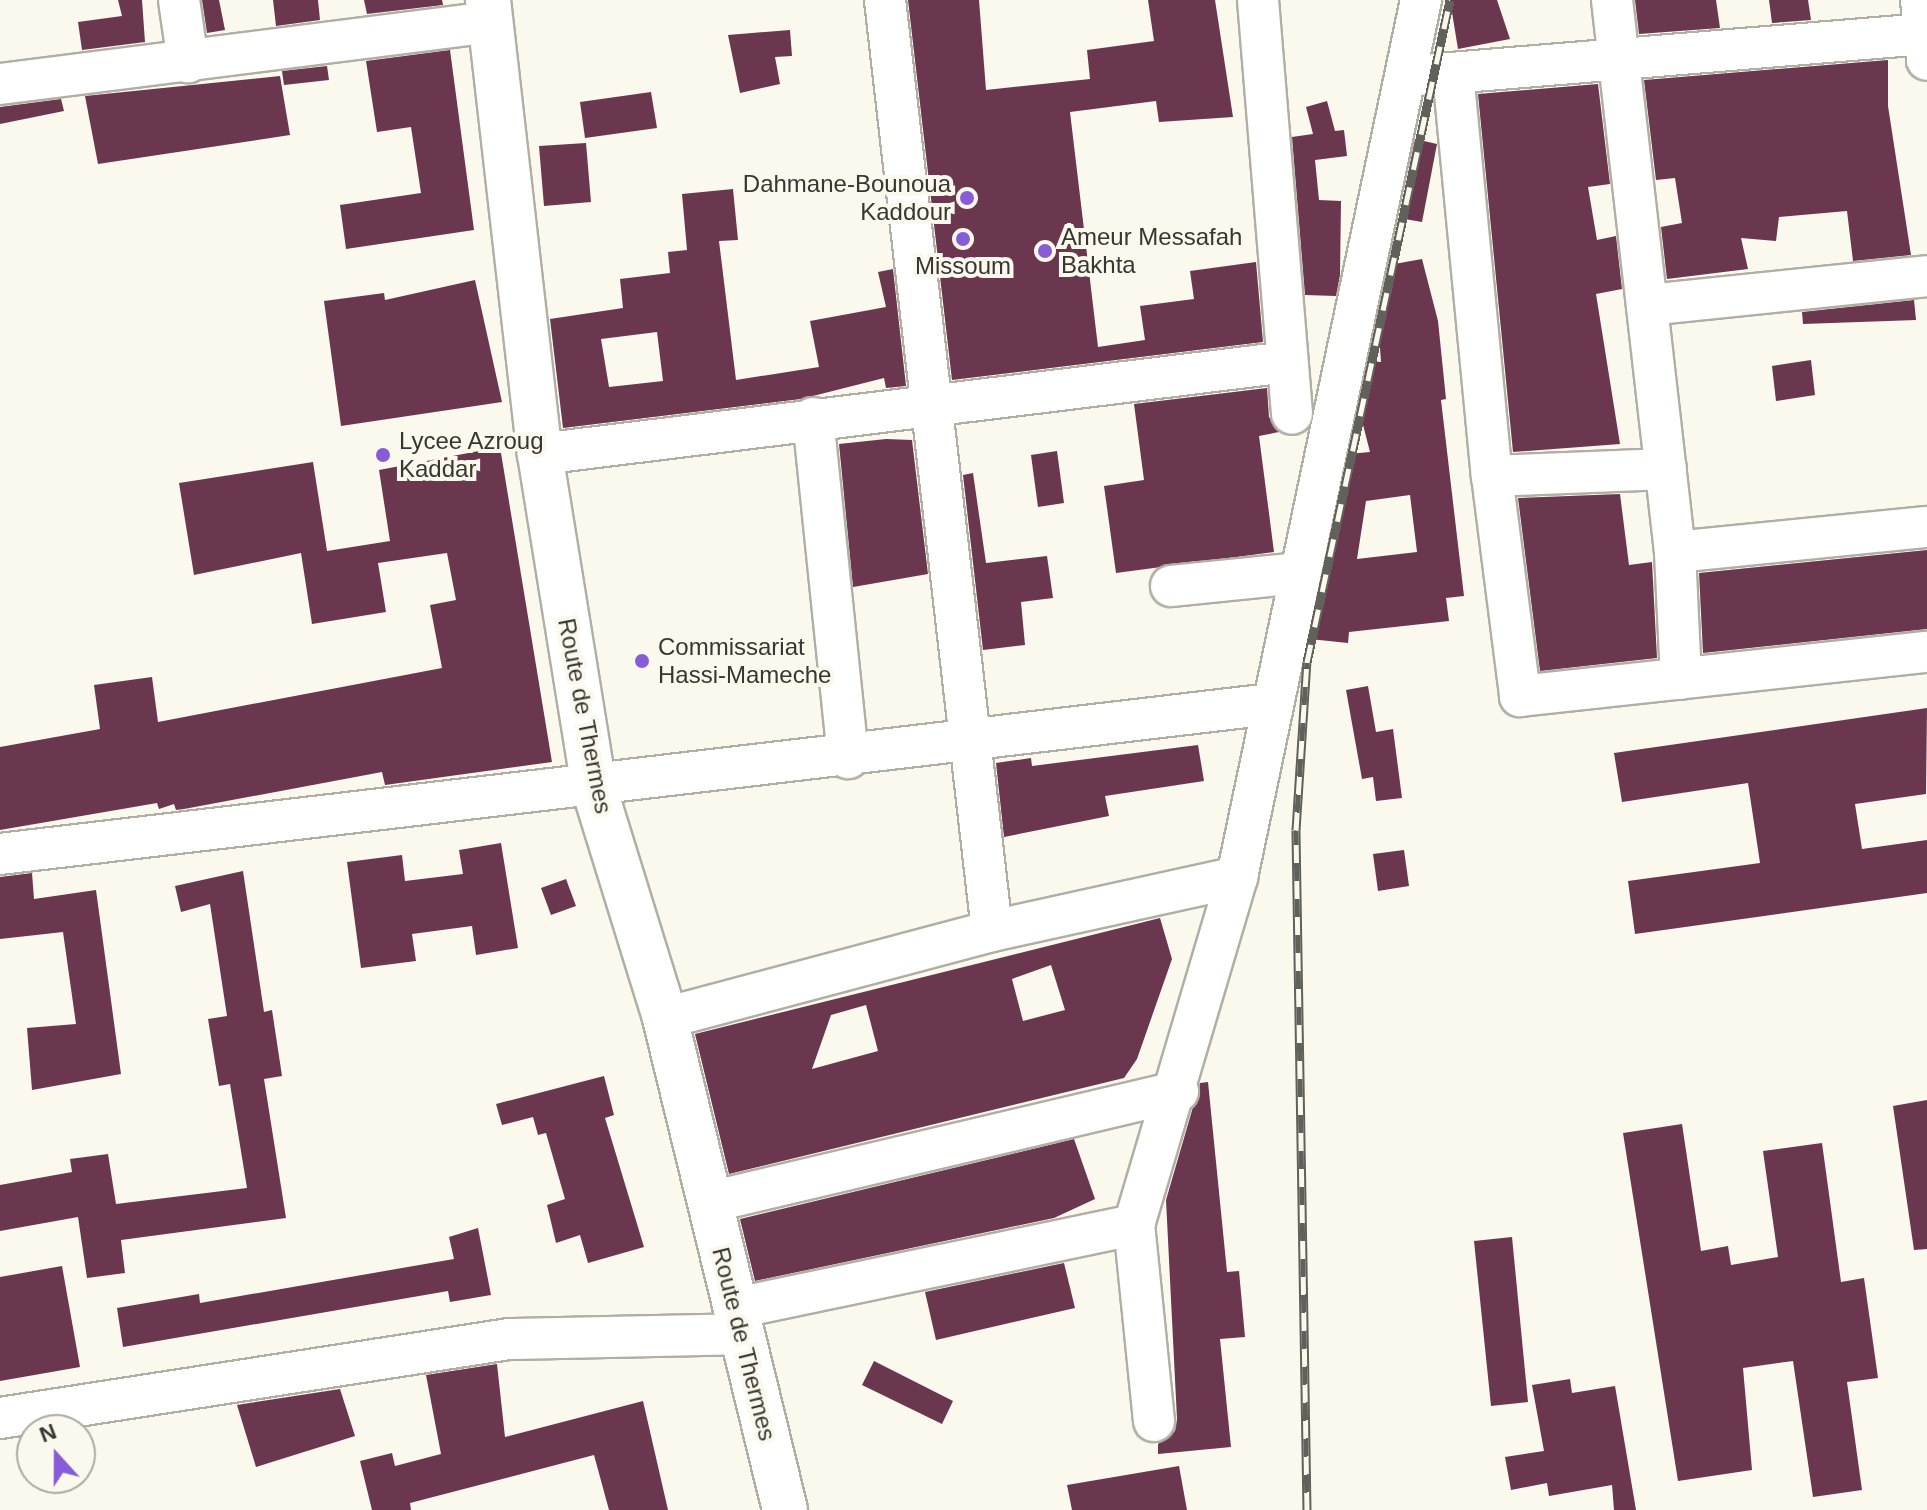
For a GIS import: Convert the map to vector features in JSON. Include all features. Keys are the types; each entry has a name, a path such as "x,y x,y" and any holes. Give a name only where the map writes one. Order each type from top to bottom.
{"main road":[{"name":"Route de Thermes","path":"488,11 540,454 594,788 665,1018 785,1510"}],"street":[{"path":"179,0 188,62"},
{"path":"885,0 992,931"},
{"path":"1258,0 1292,414"},
{"path":"1154,1421 1134,1225 1178,1091 1237,877 1421,0"},
{"path":"1612,0 1675,552 1681,679"},
{"path":"0,84 188,62 488,11"},
{"path":"1405,76 1924,32"},
{"path":"1453,73 1492,476 1520,696 1927,652"},
{"path":"1647,305 1927,276"},
{"path":"540,454 1287,362"},
{"path":"813,418 848,758"},
{"path":"1492,476 1666,469"},
{"path":"1675,552 1927,527"},
{"path":"1171,586 1300,573"},
{"path":"0,854 594,788 1272,704"},
{"path":"665,1018 992,931 1237,877"},
{"path":"710,1202 1178,1091"},
{"path":"0,1418 509,1339 739,1321 1134,1225"}],"building":[{"path":"118,0 142,0 145,42 82,50 78,22 122,16"},
{"path":"202,0 219,0 225,30 207,33"},
{"path":"273,0 318,0 320,20 276,26"},
{"path":"364,0 442,0 443,5 367,14"},
{"path":"908,0 979,0 986,90 1090,79 1087,50 1154,41 1148,0 1215,0 1233,117 1159,122 1156,101 1070,112 1098,347 1145,340 1140,306 1194,299 1190,271 1256,262 1263,342 952,380"},
{"path":"1450,0 1497,0 1510,39 1458,49"},
{"path":"1635,0 1716,0 1720,28 1639,34"},
{"path":"1769,0 1808,0 1811,20 1772,23"},
{"path":"790,30 792,56 775,57 780,84 740,93 728,35"},
{"path":"450,50 474,230 346,249 340,205 421,193 411,127 377,132 366,61"},
{"path":"1888,60 1888,106 1911,255 1853,261 1847,211 1779,217 1776,241 1741,238 1748,269 1667,279 1661,227 1682,223 1675,178 1656,180 1644,80"},
{"path":"327,66 329,80 284,85 282,71"},
{"path":"280,76 290,135 98,164 85,96"},
{"path":"1598,84 1610,184 1588,187 1597,240 1616,236 1622,289 1596,294 1620,444 1513,452 1478,94"},
{"path":"651,92 657,128 585,138 580,102"},
{"path":"61,99 64,111 0,124 0,107"},
{"path":"1327,101 1335,131 1344,130 1347,156 1315,160 1319,200 1341,201 1340,275 1336,296 1305,295 1292,137 1313,134 1306,107"},
{"path":"1415,139 1437,144 1422,222 1399,218"},
{"path":"586,143 591,202 544,206 539,146"},
{"path":"733,189 738,240 719,241 736,380 819,367 810,321 886,307 878,272 893,269 906,386 886,388 884,378 801,399 563,428 550,319 623,308 620,279 670,273 668,252 687,250 682,194","holes":["657,332 663,381 609,387 601,339"]},
{"path":"1422,259 1438,321 1446,399 1441,400 1464,596 1446,598 1449,621 1349,632 1348,643 1310,639 1349,454 1370,452 1359,409 1369,361 1381,362 1378,319 1389,265","holes":["1410,495 1417,552 1357,559 1366,501"]},
{"path":"475,280 502,402 341,426 324,301 384,293 385,300"},
{"path":"1914,300 1916,320 1803,324 1802,312"},
{"path":"1811,360 1815,395 1776,401 1772,366"},
{"path":"1267,388 1269,417 1279,432 1259,436 1274,552 1116,573 1104,486 1144,480 1134,404"},
{"path":"886,439 912,440 928,574 853,587 839,444"},
{"path":"500,447 552,762 385,785 382,772 184,809 176,810 174,804 159,809 157,803 0,830 0,747 100,729 94,685 152,677 158,722 442,668 430,605 456,600 447,553 378,563 386,612 312,624 301,553 194,575 179,483 313,462 327,551 390,541 379,470"},
{"path":"1057,451 1064,503 1038,507 1031,455"},
{"path":"973,473 986,563 1047,556 1053,598 1021,602 1025,645 983,650 963,475"},
{"path":"1620,494 1629,565 1652,562 1657,658 1540,671 1518,498"},
{"path":"1927,550 1927,629 1703,653 1699,573"},
{"path":"1368,686 1376,732 1393,729 1402,798 1376,801 1373,777 1362,779 1346,690"},
{"path":"1927,708 1926,794 1855,804 1862,849 1927,840 1927,893 1635,934 1628,881 1760,863 1748,783 1622,802 1614,753"},
{"path":"1198,745 1204,781 1105,796 1109,816 1004,837 996,763 1031,758 1032,766"},
{"path":"501,843 518,948 476,955 472,926 412,934 416,961 361,968 347,862 402,855 405,881 463,874 459,850"},
{"path":"1404,850 1409,886 1378,891 1373,854"},
{"path":"243,871 264,1012 272,1010 282,1076 264,1079 286,1218 121,1240 125,1273 87,1278 78,1217 0,1231 0,1185 72,1172 70,1159 108,1154 116,1204 247,1188 230,1084 219,1086 208,1019 227,1016 210,904 181,912 175,886"},
{"path":"32,873 34,899 96,890 121,1074 32,1090 27,1028 76,1024 63,932 0,939 0,877"},
{"path":"566,879 576,906 551,915 541,888"},
{"path":"1160,918 1172,959 1137,1059 1124,1078 729,1174 695,1034","holes":["1051,965 1065,1010 1023,1021 1012,979","866,1005 878,1051 812,1069 831,1015"]},
{"path":"604,1076 614,1115 605,1118 644,1247 588,1263 580,1235 556,1243 547,1205 565,1199 546,1133 538,1135 533,1117 502,1125 496,1104"},
{"path":"1208,1082 1227,1272 1239,1271 1245,1337 1220,1339 1231,1447 1158,1454 1158,1444 1175,1431 1177,1419 1166,1200 1200,1083"},
{"path":"1927,1100 1927,1249 1914,1250 1893,1106"},
{"path":"1682,1124 1701,1251 1728,1246 1731,1265 1778,1257 1763,1151 1822,1143 1841,1282 1864,1278 1878,1378 1847,1382 1862,1490 1813,1497 1793,1361 1743,1368 1752,1470 1678,1481 1623,1133"},
{"path":"1074,1139 1095,1199 1054,1218 755,1281 740,1219"},
{"path":"478,1228 491,1295 450,1302 448,1291 123,1347 117,1308 199,1294 200,1303 454,1259 449,1237"},
{"path":"1512,1237 1528,1402 1491,1406 1474,1241"},
{"path":"1064,1263 1075,1308 936,1340 925,1292"},
{"path":"62,1266 80,1367 0,1381 0,1277"},
{"path":"874,1361 953,1401 942,1424 862,1385"},
{"path":"497,1364 505,1437 643,1401 668,1510 609,1510 594,1455 410,1503 411,1510 372,1510 360,1461 392,1453 395,1466 441,1454 426,1375"},
{"path":"1570,1379 1572,1393 1615,1386 1636,1510 1614,1510 1612,1485 1549,1496 1547,1483 1511,1490 1505,1457 1544,1451 1532,1385"},
{"path":"340,1389 355,1436 256,1467 237,1405"},
{"path":"1179,1466 1187,1510 1072,1510 1067,1485"}],"railway":[{"path":"1307,1510 1296,830 1307,662 1450,0"}],"place":[{"name":"Dahmane-Bounoua Kaddour","path":"967,198"},
{"name":"Missoum","path":"963,239"},
{"name":"Ameur Messafah Bakhta","path":"1045,251"},
{"name":"Lycee Azroug Kaddar","path":"383,455"},
{"name":"Commissariat Hassi-Mameche","path":"642,661"}]}
